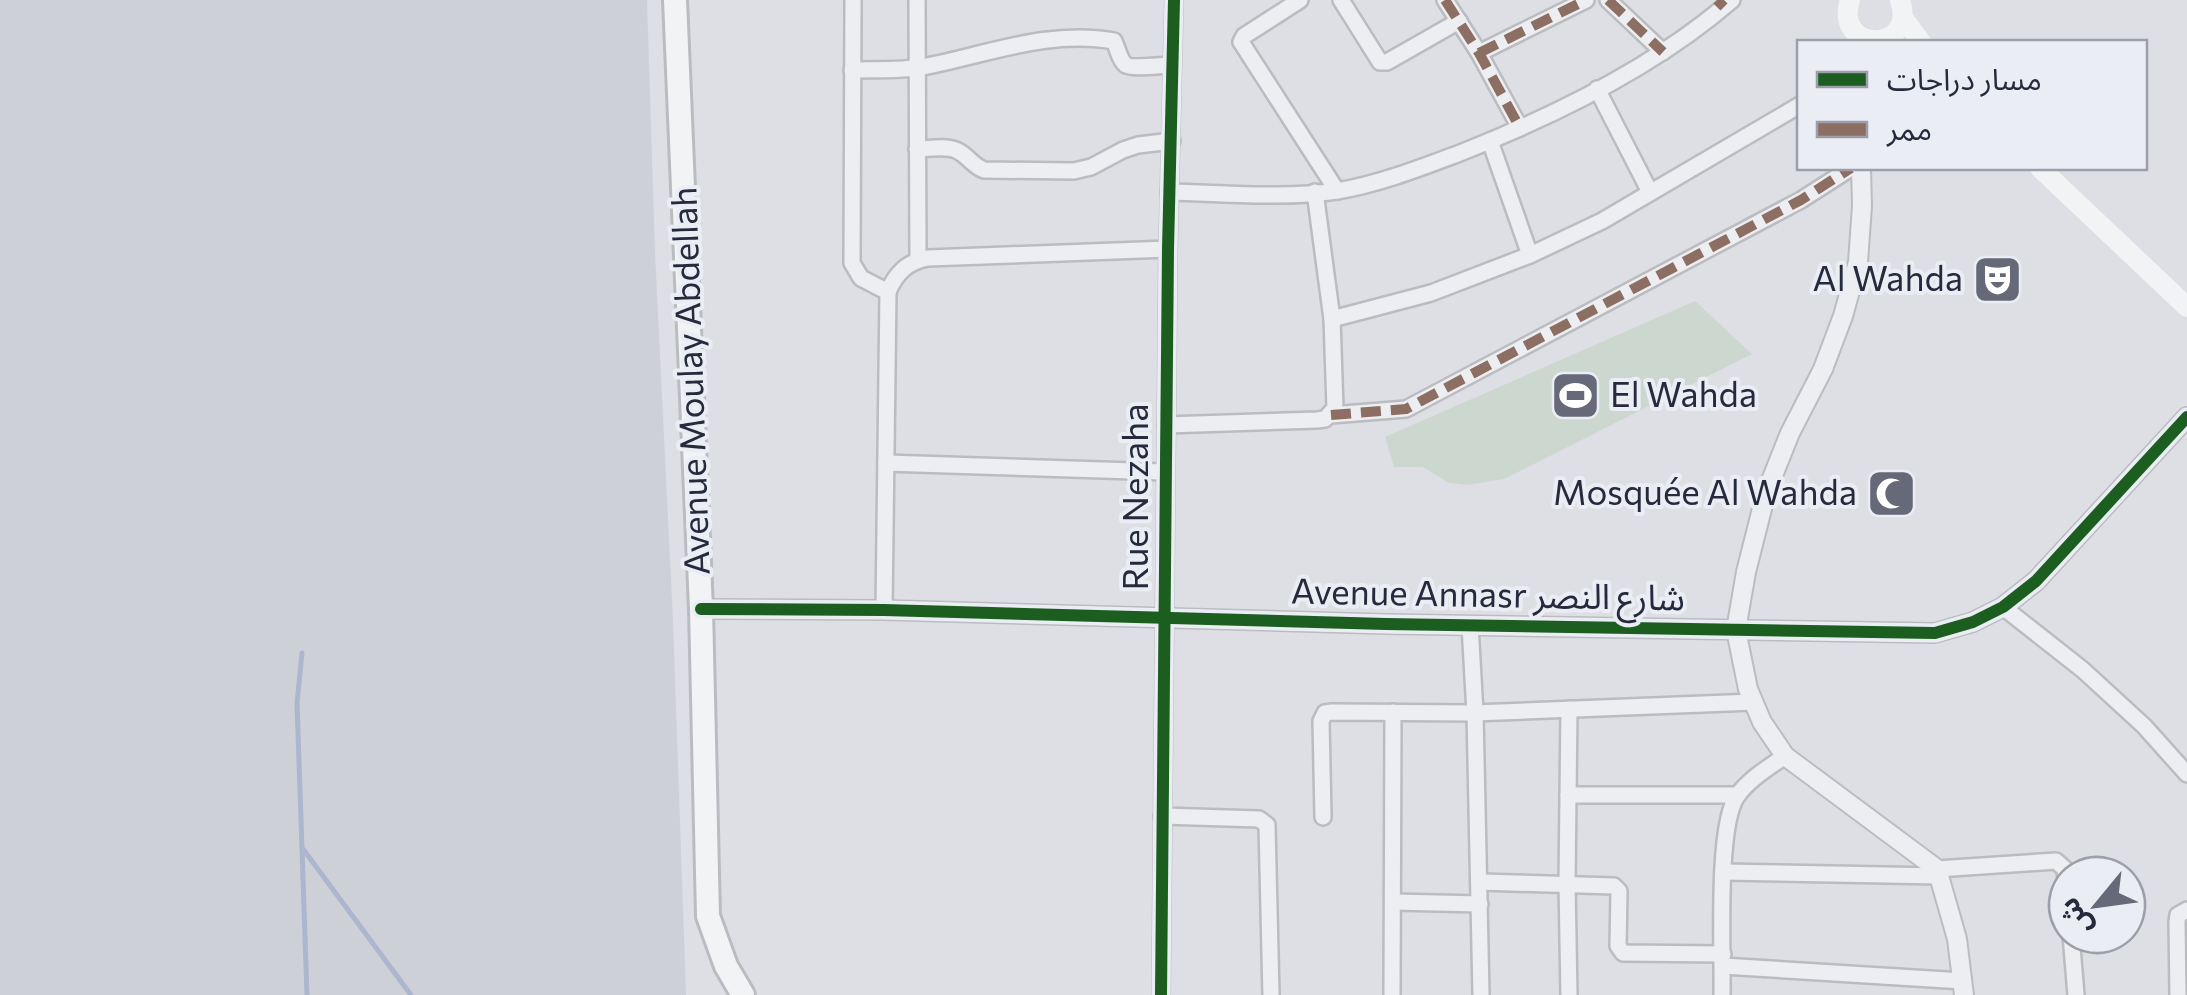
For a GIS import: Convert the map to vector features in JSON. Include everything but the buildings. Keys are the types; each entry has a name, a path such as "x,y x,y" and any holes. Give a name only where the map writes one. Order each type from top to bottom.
{"main road":[{"name":"Avenue Moulay Abdellah","path":"675,0 701,609 708,916 726,966 743,995"},
{"path":"1885,40 1897,31 1902,6"},
{"path":"1902,6 1920,40"},
{"path":"1848,16 1864,39 1874,40"},
{"path":"2042,170 2187,307"}],"street":[{"path":"853,0 852,263 861,278 888,292"},
{"path":"917,0 918,260"},
{"name":"Rue Nezaha","path":"1161,995 1174,0"},
{"path":"1300,0 1244,36 1241,42 1337,190"},
{"path":"1341,0 1380,62 1387,62 1459,20"},
{"path":"1446,0 1520,128"},
{"path":"1479,53 1586,0"},
{"path":"1608,0 1663,52"},
{"path":"1169,192 1293,194 1337,190 1407,173 1546,117 1663,52 1724,2"},
{"path":"852,70 917,68 1046,38 1090,37 1114,41 1122,62 1130,67 1171,65"},
{"path":"1596,89 1650,192"},
{"path":"1332,318 1432,293 1530,254 1602,221 1797,107"},
{"path":"916,149 952,148 984,170 1074,171 1138,145 1172,141"},
{"path":"1490,141 1530,254"},
{"path":"1166,425 1317,420 1331,415 1406,410 1801,200 1848,170"},
{"path":"1480,882 1617,888 1618,946 1623,953 1723,960 1964,988 1957,939 1939,873 1784,756 1762,722 1748,689 1736,630 1766,493 1790,432 1823,369 1858,262 1861,170"},
{"path":"1315,192 1332,318 1335,408 1331,415"},
{"path":"884,610 888,292 899,272 918,260 1168,249"},
{"name":"Avenue Annasr شارع النصر","path":"701,609 1935,633 2003,607 2036,581 2187,417"},
{"path":"886,463 1166,472"},
{"path":"2003,607 2083,670 2144,726 2187,774"},
{"path":"1470,625 1481,995"},
{"path":"1322,817 1322,717 1332,712 1475,713 1754,702"},
{"path":"1569,709 1569,995"},
{"path":"1392,995 1393,712"},
{"path":"1722,995 1723,872 1728,816 1738,795 1784,756"},
{"path":"1568,795 1738,795"},
{"path":"1162,816 1258,819 1267,825 1271,995"},
{"path":"1723,872 1939,873 2047,862"},
{"path":"1394,902 1480,904"},
{"path":"2178,995 2177,922 2178,916 2187,910"},
{"path":"2073,955 2076,995"}],"shaded area":[{"path":"0,0 647,0 686,995 0,995"},
{"name":"El Wahda","path":"1695,301 1752,354 1504,479 1468,485 1449,483 1423,467 1394,467 1385,437"}],"waterway":[{"path":"302,653 297,703 307,995"},
{"path":"303,849 411,995"}],"marked path":[{"path":"1445,0 1520,128"},
{"path":"1479,53 1586,0"},
{"path":"1608,0 1663,52"},
{"path":"1717,0 1724,7"},
{"path":"1331,415 1406,409 1801,200 1848,170"}],"cycle path":[{"path":"1161,995 1174,0"},
{"path":"701,609 1935,633 1973,622 2003,607 2036,581 2187,417"}],"place":[{"name":"Al Wahda","path":"1998,279"},
{"name":"El Wahda","path":"1575,395"},
{"name":"Mosquée Al Wahda","path":"1892,493"}]}
